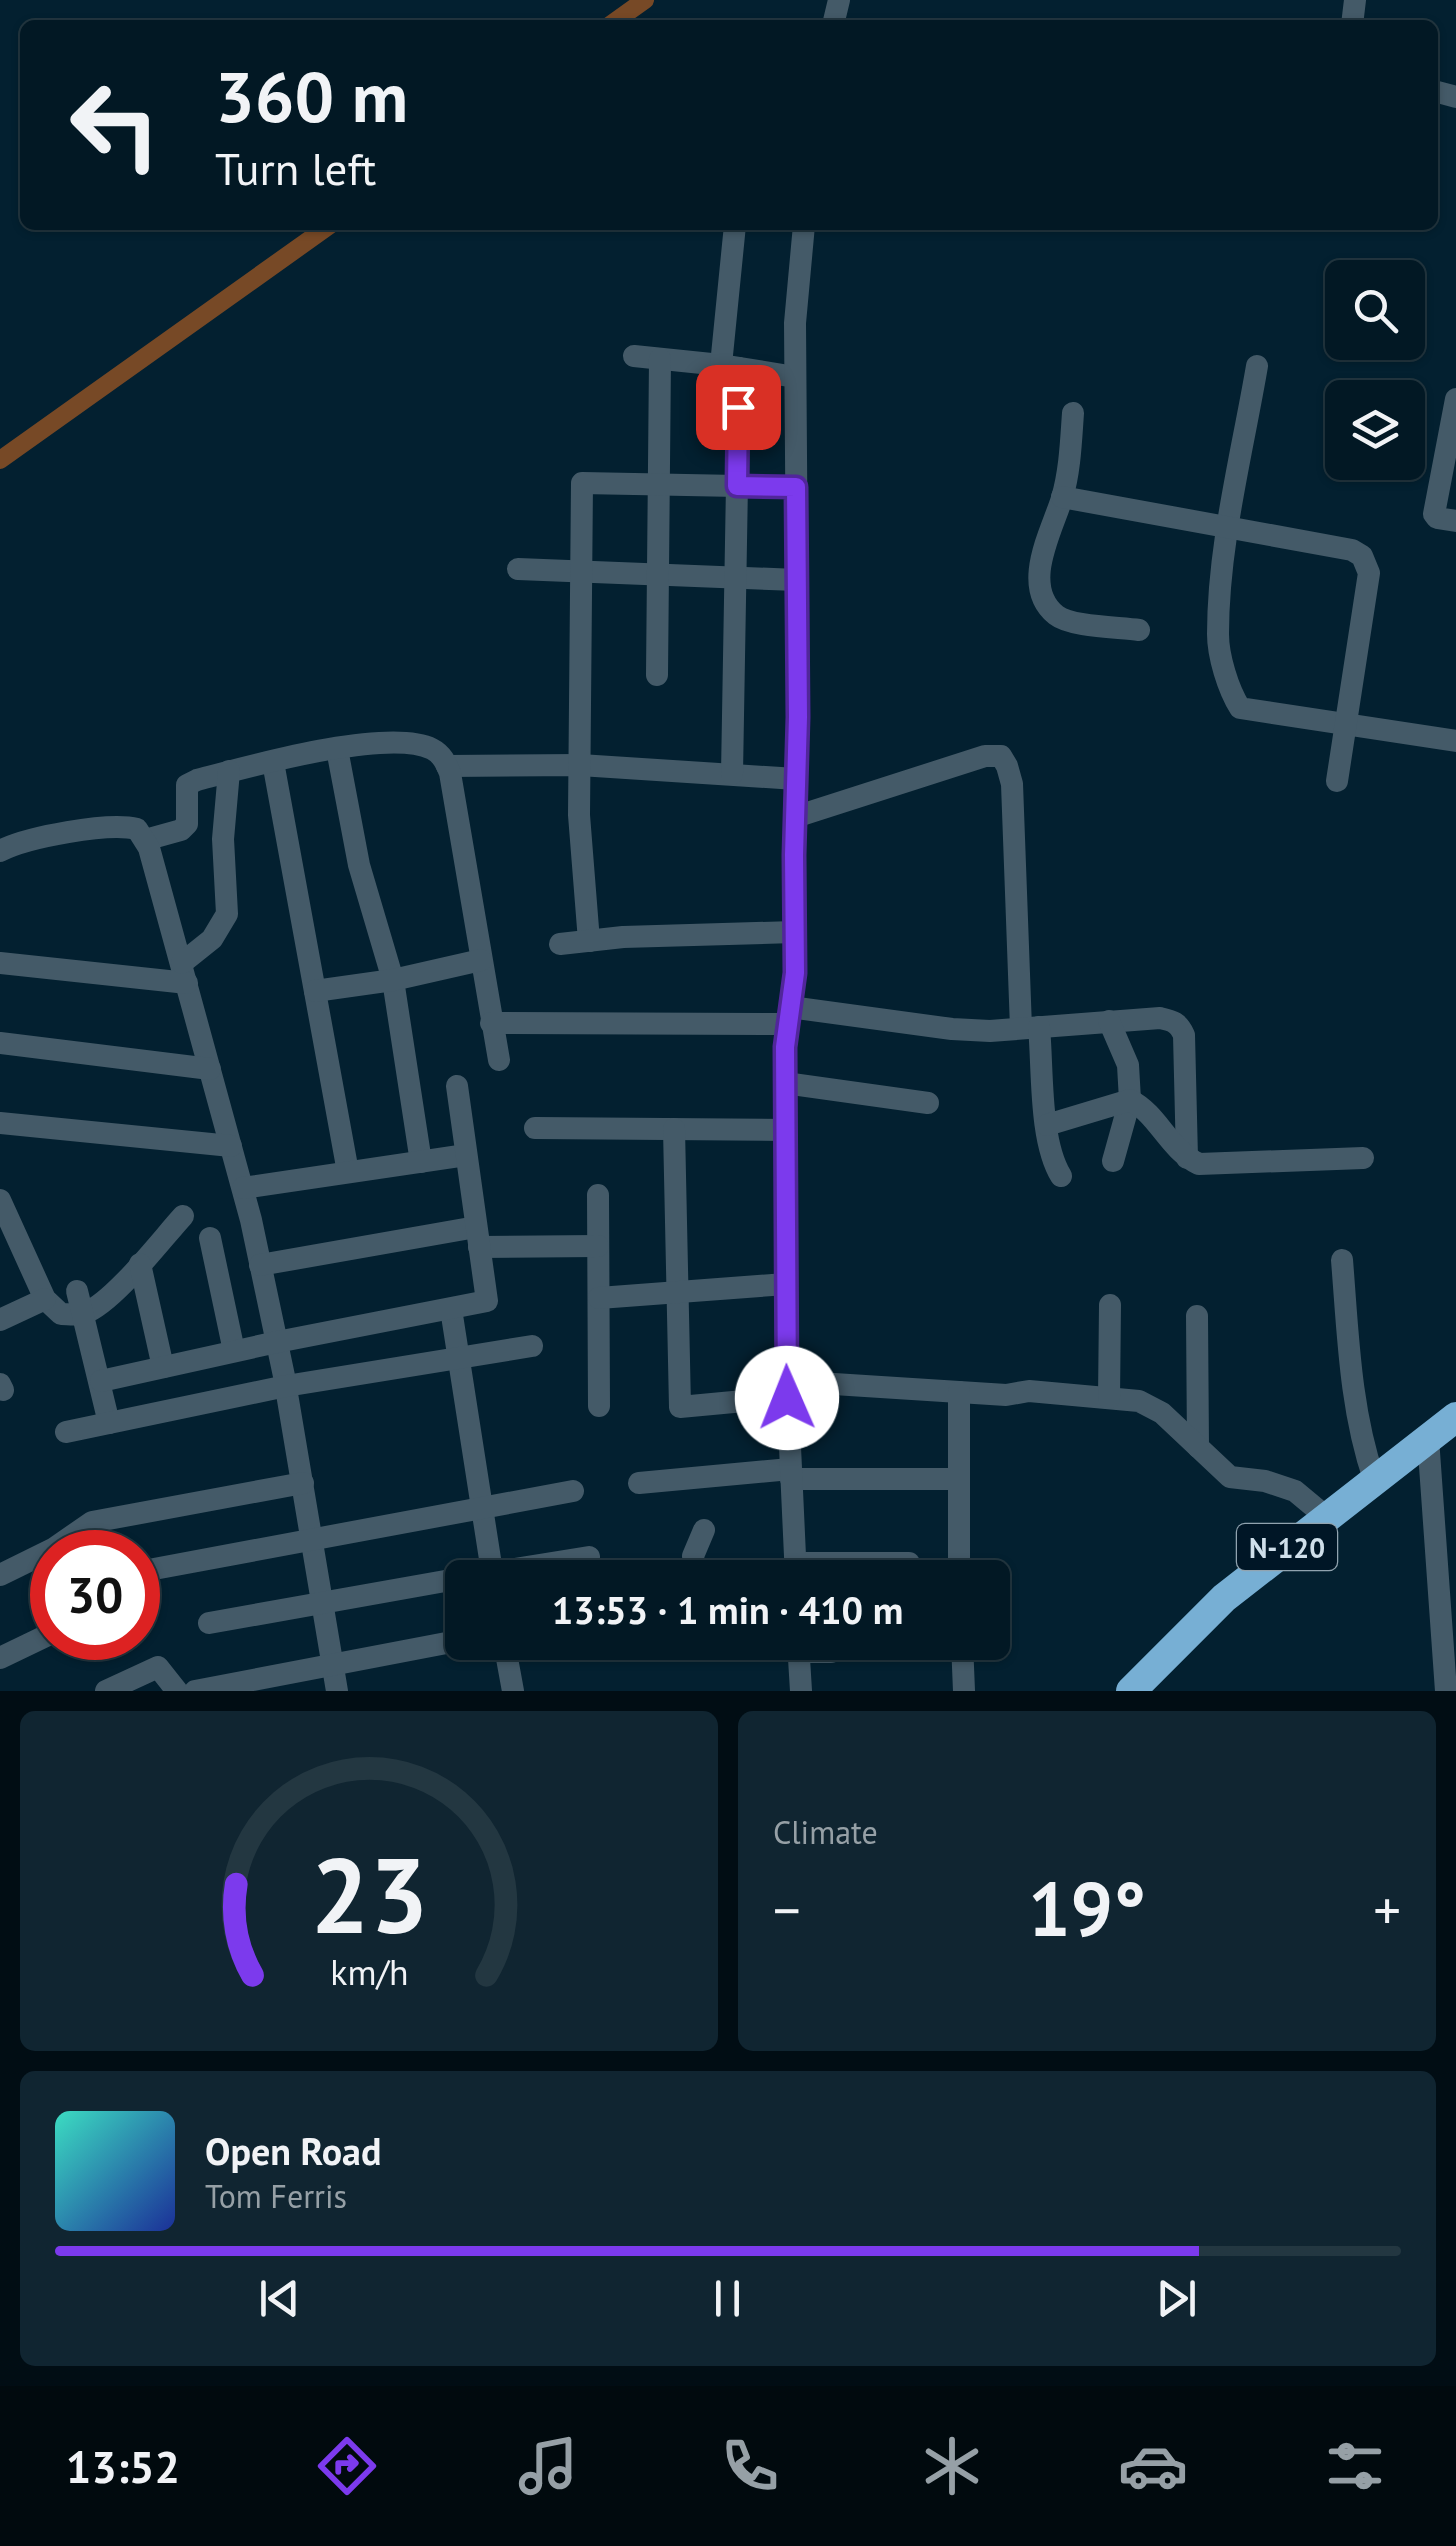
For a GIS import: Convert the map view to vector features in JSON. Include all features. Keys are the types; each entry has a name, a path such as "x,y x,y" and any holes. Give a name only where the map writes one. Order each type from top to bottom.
{"highway":[{"name":"N-120","path":"1131,1691 1224,1598 1456,1417"}],"street":[{"path":"732,774 737,486 730,366 735,230"},
{"path":"795,1560 787,1389 785,1082 795,973 795,323 804,230"},
{"path":"634,356 795,377"},
{"path":"657,675 660,359"},
{"path":"1257,366 1229,527 1218,636 1233,697 1240,708 1456,741"},
{"path":"1073,413 1062,497 1042,560 1040,576 1045,601 1066,620 1139,630"},
{"path":"1454,421 1434,514 1456,522"},
{"path":"588,940 579,815 582,484 796,487"},
{"path":"1062,497 1352,550 1367,563 1369,573 1337,781"},
{"path":"518,570 796,580"},
{"path":"145,840 188,824 187,785 229,772 337,750 402,742 439,754 447,766 499,1060"},
{"path":"337,750 359,866 394,980 421,1162"},
{"path":"794,817 984,756 1001,756 1012,784 1030,1027 1053,1163 1061,1176"},
{"path":"273,762 348,1172"},
{"path":"447,766 580,765 796,779"},
{"path":"185,973 227,914 223,839 229,772"},
{"path":"0,852 18,844 116,827 137,829 145,840 185,973 260,1264 286,1386 338,1691"},
{"path":"560,944 794,932"},
{"path":"315,991 394,980 481,960"},
{"path":"0,963 185,973"},
{"path":"492,1022 789,1016 952,1030 1160,1018 1179,1024 1184,1035 1187,1158"},
{"path":"1109,1021 1128,1065 1130,1100 1113,1160"},
{"path":"0,1044 210,1068"},
{"path":"785,1082 928,1103"},
{"path":"101,1381 487,1301 457,1086"},
{"path":"1047,1125 1130,1100 1149,1110 1160,1132 1199,1164 1363,1158"},
{"path":"0,1123 231,1146"},
{"path":"535,1128 786,1130"},
{"path":"674,1129 680,1407 787,1389 1006,1395 1029,1391 1140,1401 1162,1413 1230,1477 1264,1481 1294,1491 1325,1516"},
{"path":"242,1188 466,1155"},
{"path":"598,1195 599,1406"},
{"path":"0,1200 45,1300 61,1314 84,1314 122,1284 183,1216"},
{"path":"260,1264 477,1237 598,1246"},
{"path":"210,1238 234,1351"},
{"path":"1342,1260 1355,1406 1374,1479"},
{"path":"140,1264 163,1367"},
{"path":"599,1298 786,1284"},
{"path":"77,1290 109,1423"},
{"path":"0,1320 45,1300"},
{"path":"1109,1398 1110,1305"},
{"path":"451,1309 490,1560"},
{"path":"1198,1316 1198,1447"},
{"path":"66,1432 286,1386 532,1346"},
{"path":"959,1392 959,1560"},
{"path":"1428,1438 1446,1691"},
{"path":"639,1483 791,1474 959,1479"},
{"path":"87,1530 92,1522 112,1516 303,1483"},
{"path":"160,1568 573,1491"},
{"path":"694,1560 704,1530"},
{"path":"569,1560 589,1556"},
{"path":"0,1575 30,1561"},
{"path":"210,1623 445,1581"},
{"path":"0,1658 30,1643"},
{"path":"195,1691 445,1643"},
{"path":"507,1660 513,1691"},
{"path":"800,1660 801,1691"},
{"path":"963,1660 964,1691"},
{"path":"106,1691 158,1666 178,1691"}],"waterway":[{"path":"617,20 645,0"},
{"path":"0,460 323,230"}],"route":[{"path":"738,407 737,486 796,487 795,973 785,1047 787,1398"}]}
